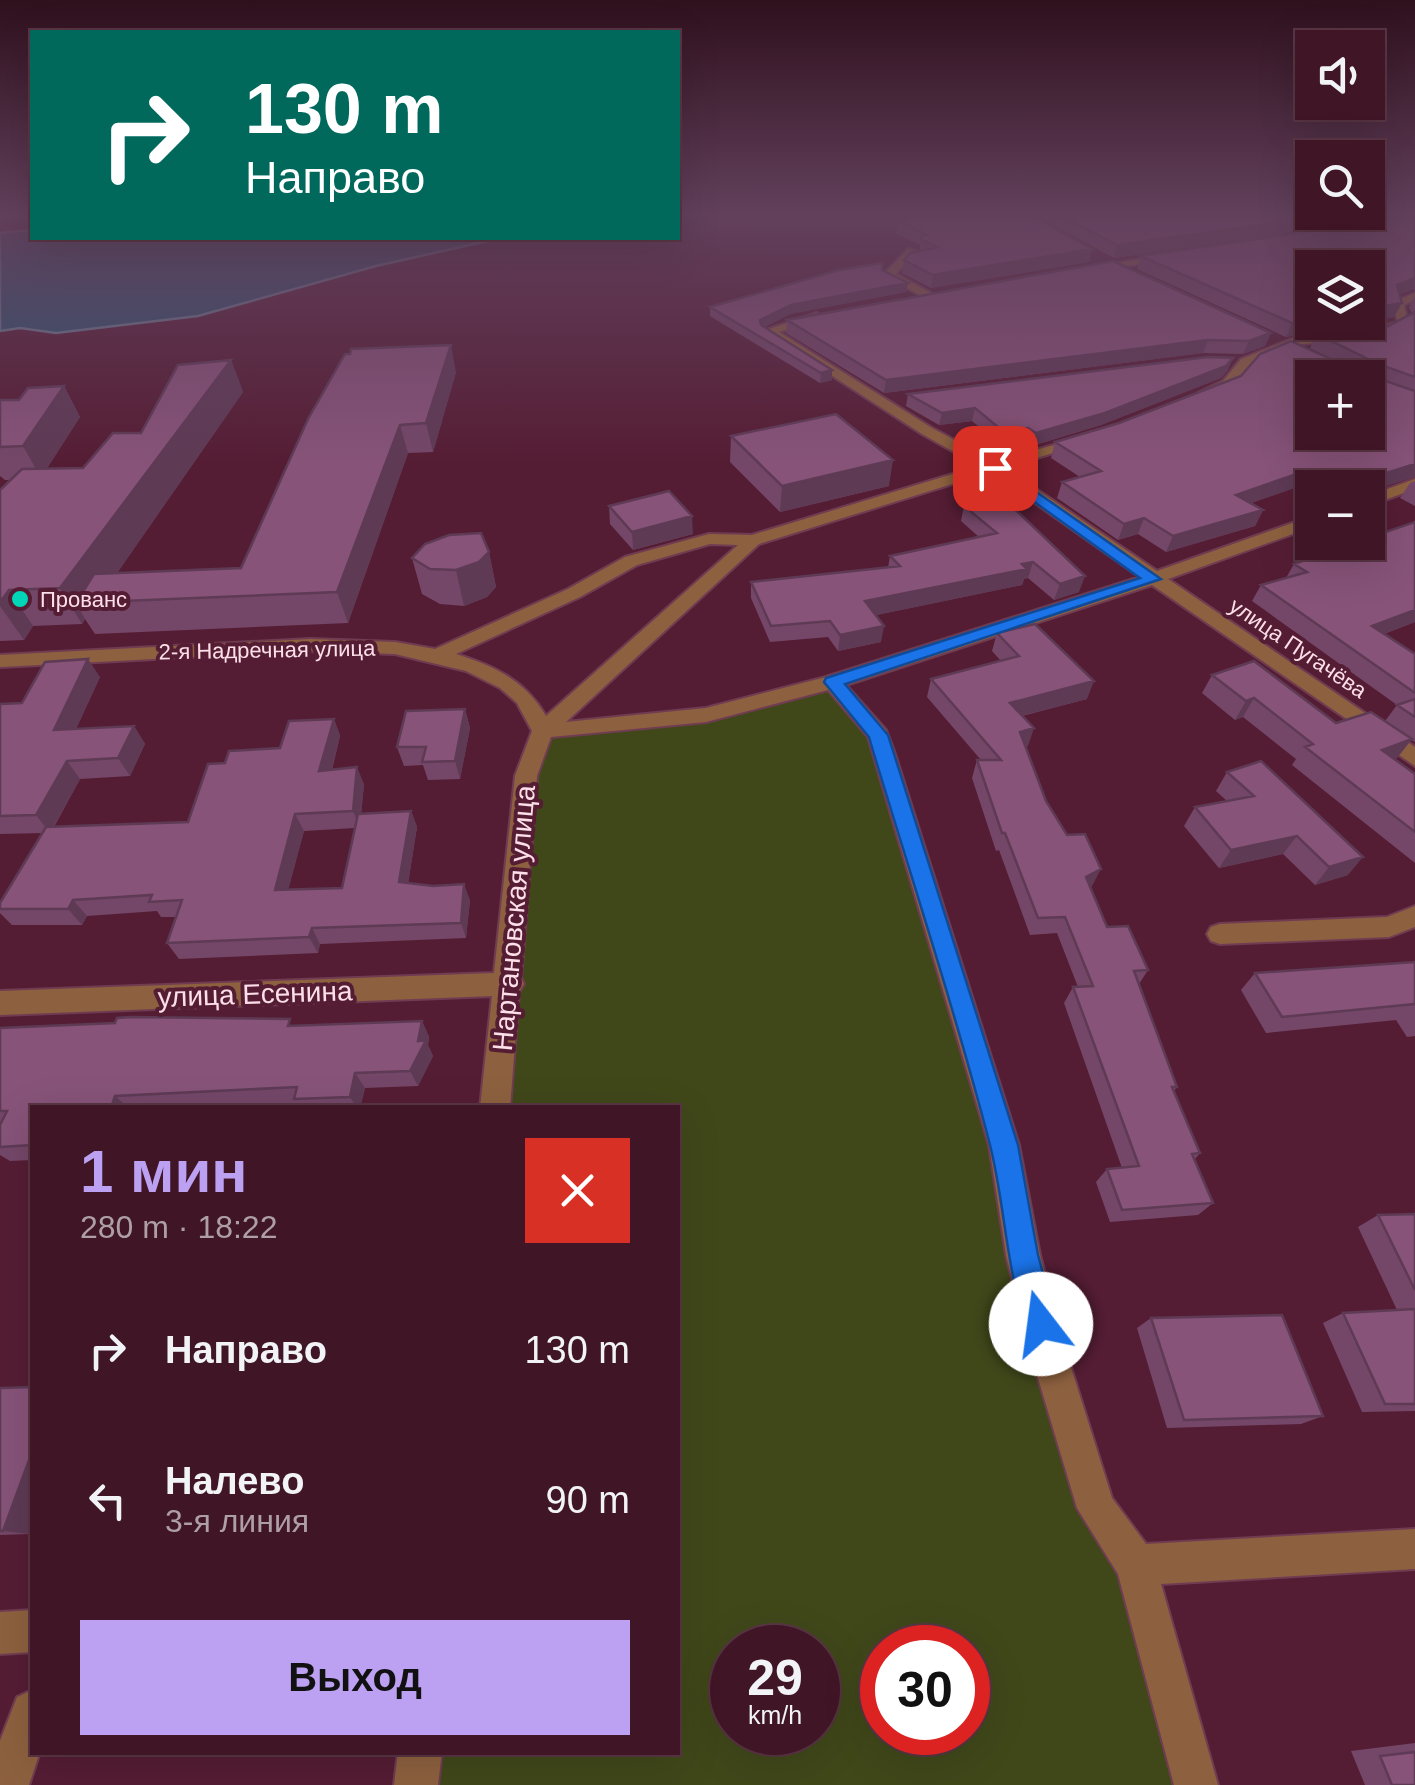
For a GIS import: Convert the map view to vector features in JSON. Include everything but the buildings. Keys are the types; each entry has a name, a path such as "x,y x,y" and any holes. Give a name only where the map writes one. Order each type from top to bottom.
{"street":[{"path":"912,299 922,297"},
{"path":"1194,398 1228,384 1239,362 1301,340 1363,335 1410,324 1398,303 1412,297"},
{"name":"улица Пугачёва","path":"827,316 769,330 927,431 995,468 1415,758"},
{"path":"1269,339 1303,355"},
{"path":"883,400 902,398"},
{"path":"436,656 631,561 710,539 753,540 1107,432"},
{"path":"1385,495 1415,484"},
{"path":"543,731 693,717 833,682 1152,579 1295,527"},
{"path":"543,731 753,540"},
{"name":"2-я Надречная улица","path":"0,661 374,646 436,656 508,683 530,704 543,731"},
{"path":"833,682 878,735 1004,1145 1023,1255 1096,1508 1136,1566 1196,1785"},
{"name":"Нартановская улица","path":"496,1105 526,776 543,731"},
{"path":"1220,934 1388,927 1415,916"},
{"name":"улица Есенина","path":"0,1004 510,984"},
{"path":"1136,1566 1415,1549"},
{"path":"0,1633 30,1631"},
{"path":"8,1785 30,1718"},
{"path":"416,1785 420,1755"}],"green space":[{"path":"833,682 865,719 1023,1255 1196,1785 416,1785 420,1755 680,1755 680,1105 495,1105 518,861 543,731 667,721"}],"water":[{"path":"0,297 265,297 198,316 56,333 20,328 0,331"}],"place":[{"name":"Прованс","path":"20,599"}],"route":[{"path":"995,468 1152,579 833,682 878,735 1004,1145 1023,1255 1041,1324"}]}
